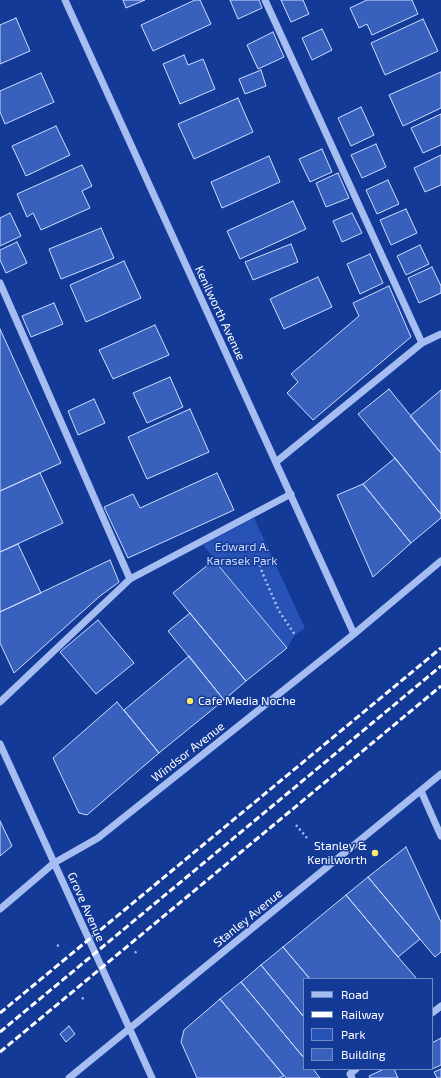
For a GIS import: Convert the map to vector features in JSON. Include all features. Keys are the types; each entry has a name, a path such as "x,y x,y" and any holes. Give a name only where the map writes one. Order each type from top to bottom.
{"street":[{"name":"Kenilworth Avenue","path":"65,0 354,634"},
{"path":"266,0 422,343"},
{"path":"0,283 130,579"},
{"path":"276,462 422,343 441,334"},
{"path":"0,702 130,579 291,494"},
{"name":"Windsor Avenue","path":"0,909 54,864 98,838 354,634 441,561"},
{"name":"Grove Avenue","path":"0,744 152,1078"},
{"name":"Stanley Avenue","path":"69,1078 441,774"},
{"path":"420,791 441,836"},
{"path":"433,1012 441,1006"},
{"path":"352,1078 350,1074 355,1070"}],"path":[{"path":"273,559 260,564 262,572 271,596 295,635"},
{"path":"296,825 307,838"},
{"path":"57,946 61,944"},
{"path":"135,954 138,950"},
{"path":"82,999 85,996"}],"green space":[{"name":"Edward A. Karasek Park","path":"254,518 305,628 295,635 287,648 203,545"}],"building":[{"path":"123,0 145,0 126,8"},
{"path":"195,0 200,0 211,24 153,51 141,25"},
{"path":"230,0 259,0 262,8 238,19"},
{"path":"281,0 303,0 309,14 291,22"},
{"path":"367,0 412,0 418,14 372,35 367,24 359,28 350,8"},
{"path":"16,18 30,51 0,64 0,25"},
{"path":"423,19 438,51 385,75 371,43"},
{"path":"322,29 332,50 312,60 302,38"},
{"path":"273,32 284,57 258,69 247,45"},
{"path":"184,55 188,65 203,59 215,89 180,104 163,64"},
{"path":"261,70 266,86 245,94 239,79"},
{"path":"441,72 441,108 403,126 389,95"},
{"path":"41,73 54,102 5,124 0,112 0,91"},
{"path":"238,98 253,132 194,159 178,124"},
{"path":"361,107 374,135 351,146 338,118"},
{"path":"441,114 441,145 423,153 411,128"},
{"path":"56,126 70,155 26,176 12,146"},
{"path":"376,144 386,167 362,178 351,155"},
{"path":"322,149 332,172 310,182 299,159"},
{"path":"441,155 441,185 425,192 414,168"},
{"path":"269,156 280,182 222,208 211,182"},
{"path":"82,165 92,186 82,191 90,208 41,230 33,213 27,217 17,194"},
{"path":"338,173 349,198 326,207 316,183"},
{"path":"388,180 399,204 377,214 366,190"},
{"path":"293,201 306,229 240,259 227,231"},
{"path":"406,209 417,233 391,245 380,220"},
{"path":"10,213 21,236 0,246 0,218"},
{"path":"352,213 362,233 342,242 333,221"},
{"path":"101,228 114,258 61,279 49,249"},
{"path":"17,242 27,263 6,273 0,260 0,250"},
{"path":"291,244 298,262 253,280 245,262"},
{"path":"420,245 429,264 406,275 397,256"},
{"path":"370,254 383,283 360,294 347,264"},
{"path":"124,261 141,298 86,322 70,285"},
{"path":"432,267 441,286 441,293 419,303 408,278"},
{"path":"318,277 332,307 284,329 270,299"},
{"path":"389,286 411,337 313,420 287,393 298,382 291,374 359,316 353,303"},
{"path":"54,303 63,324 31,337 22,316"},
{"path":"155,325 169,355 113,379 99,350"},
{"path":"0,329 61,463 0,491"},
{"path":"170,377 183,407 147,423 133,393"},
{"path":"389,389 441,453 441,514 358,414"},
{"path":"441,390 441,453 410,416"},
{"path":"94,399 105,423 78,435 68,411"},
{"path":"190,409 209,452 147,479 128,437"},
{"path":"395,458 441,514 441,518 411,543 363,484"},
{"path":"40,473 63,523 0,552 0,491"},
{"path":"217,473 234,510 128,558 104,507 133,494 140,508"},
{"path":"363,484 411,543 373,577 337,495"},
{"path":"18,544 41,593 0,612 0,552"},
{"path":"110,560 119,582 100,596 14,673 0,643 0,612"},
{"path":"214,560 287,648 246,681 173,593"},
{"path":"190,613 246,681 224,700 168,631"},
{"path":"98,620 134,663 96,694 60,652"},
{"path":"189,656 224,700 159,753 124,710"},
{"path":"117,702 159,753 87,815 79,813 53,758"},
{"path":"0,821 12,846 0,856"},
{"path":"406,847 441,922 441,952 435,957 368,877"},
{"path":"368,877 420,939 398,957 346,895"},
{"path":"346,895 416,978 309,978 283,947"},
{"path":"283,947 309,978 303,978 303,1016 261,965"},
{"path":"261,965 303,1016 303,1057 241,982"},
{"path":"241,982 303,1057 303,1070 314,1070 320,1078 286,1078 220,999"},
{"path":"220,999 284,1076 279,1078 197,1078 181,1042 184,1030"},
{"path":"69,1026 75,1034 66,1042 60,1034"},
{"path":"441,1038 441,1065 433,1069 433,1042"},
{"path":"441,1069 441,1078 437,1078 434,1072"},
{"path":"382,1070 394,1070 398,1078 370,1078 369,1076"}],"railway":[{"path":"0,1013 441,648"},
{"path":"0,1032 441,666"},
{"path":"0,1052 441,686"}],"place":[{"name":"Cafe Media Noche","path":"190,701"},
{"name":"Stanley & Kenilworth","path":"375,853"}]}
